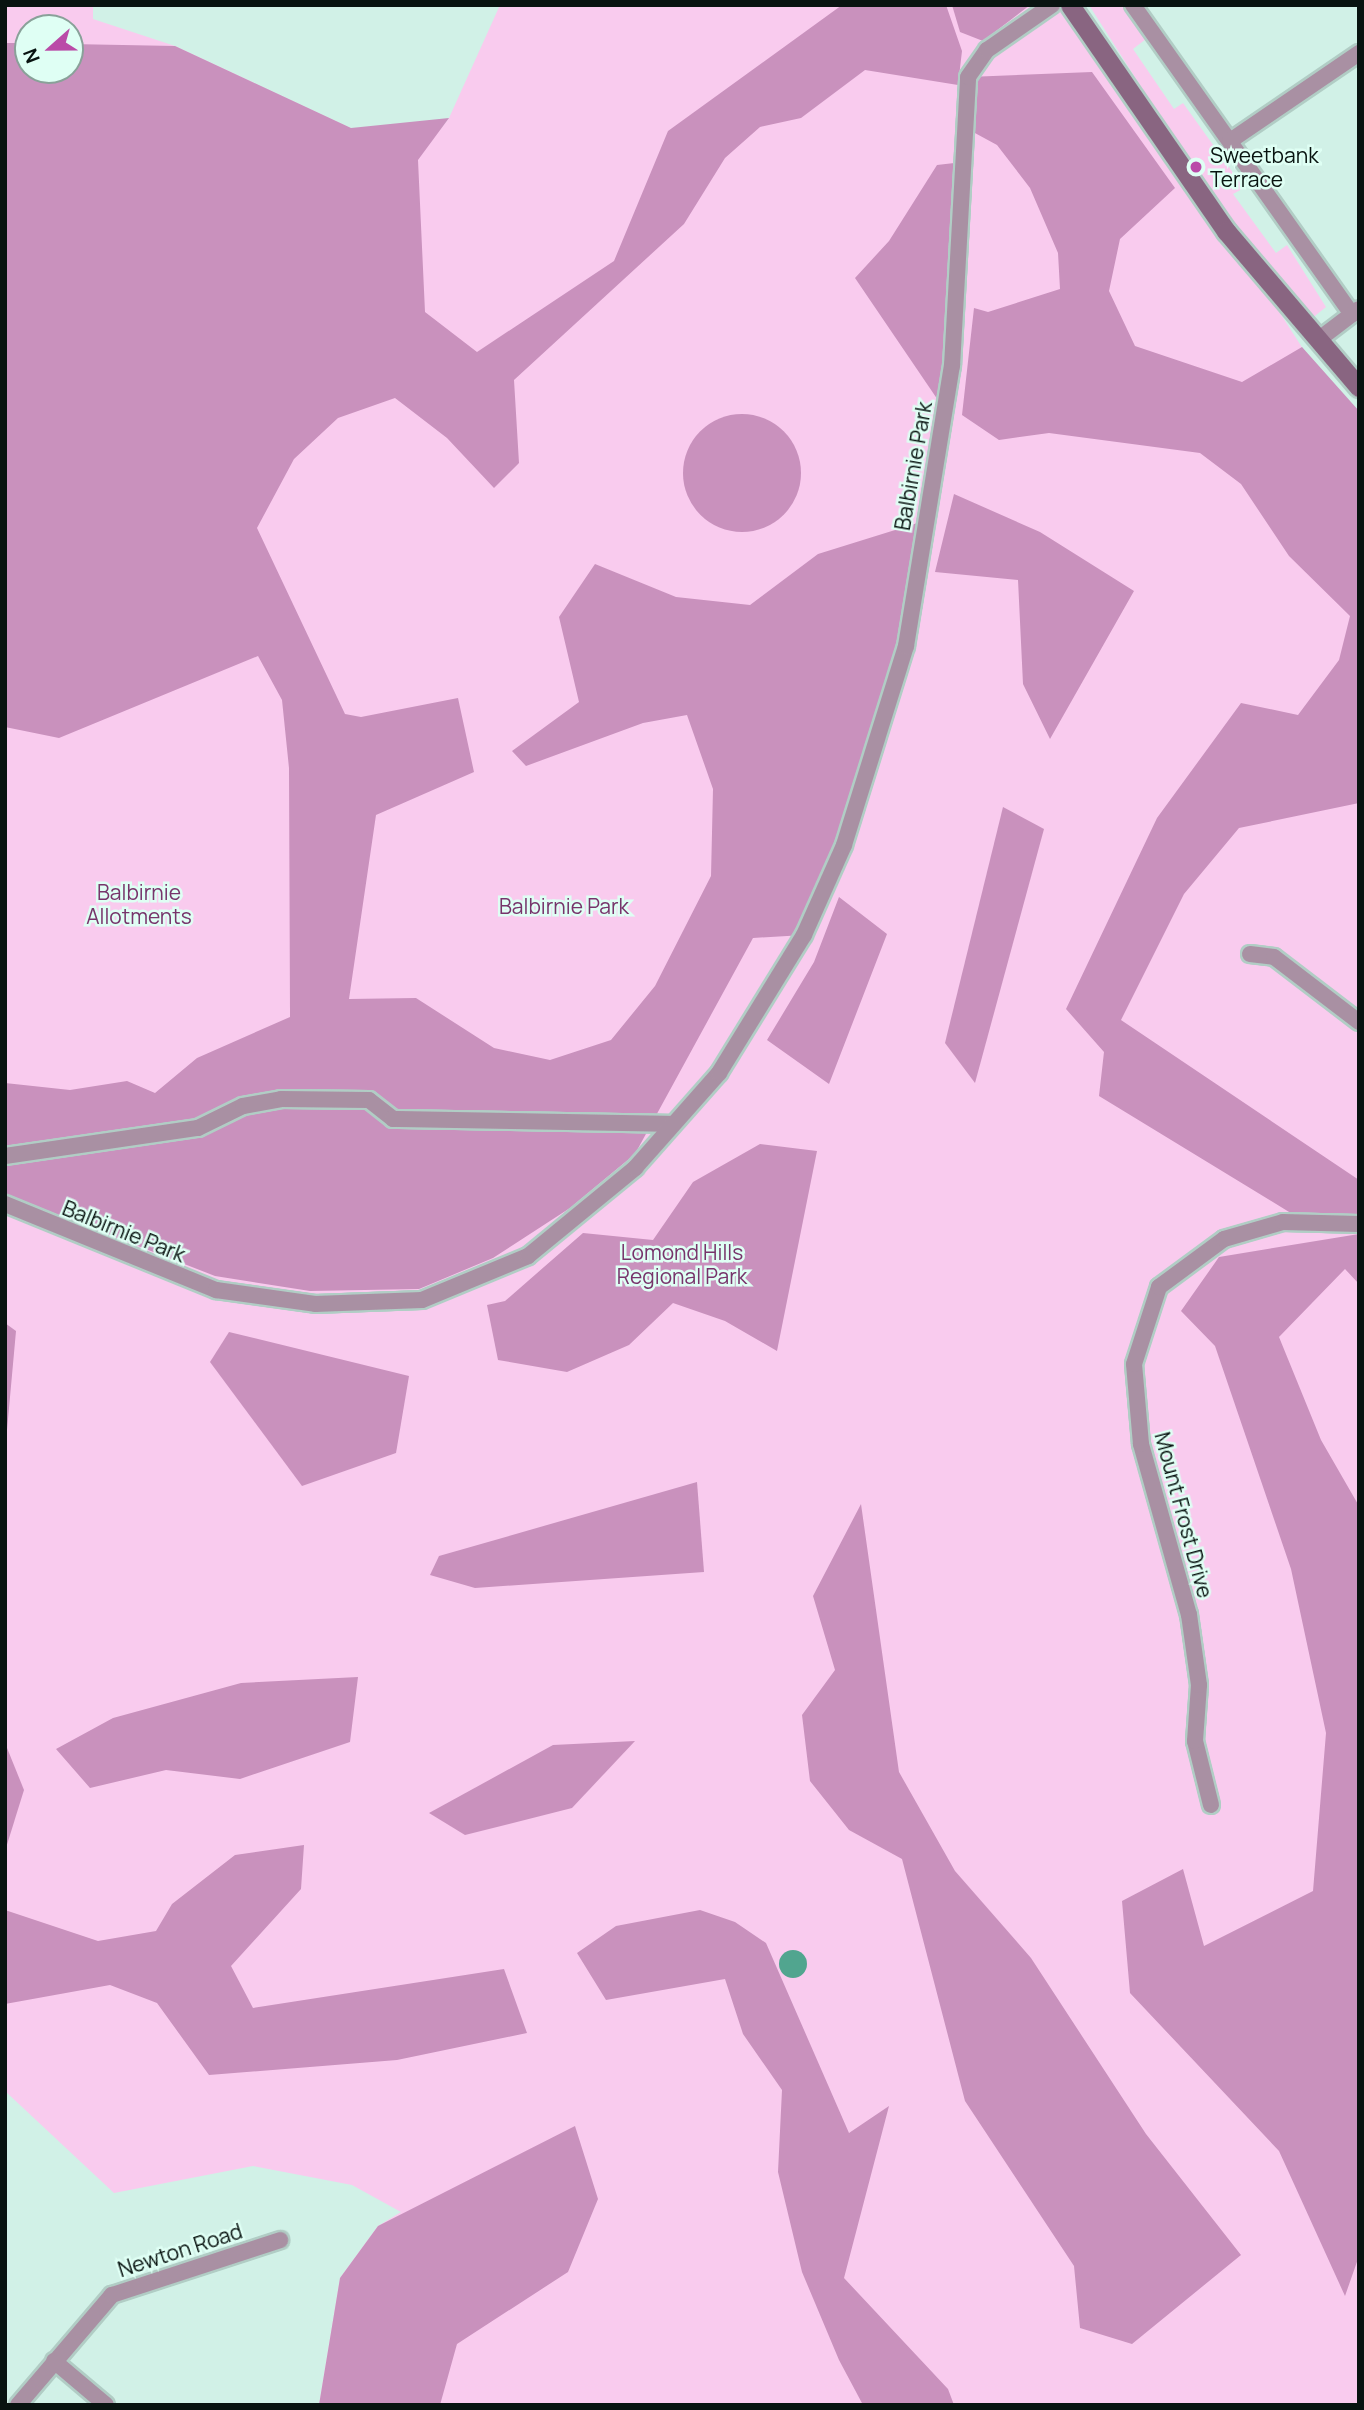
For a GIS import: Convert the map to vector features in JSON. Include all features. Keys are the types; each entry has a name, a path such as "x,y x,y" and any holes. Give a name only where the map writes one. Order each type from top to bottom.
{"main road":[{"path":"1070,5 1199,195 1359,387"}],"street":[{"name":"Balbirnie Park","path":"5,1204 216,1290 315,1304 422,1300 528,1256 635,1168 670,1124 719,1073 804,935 884,729 906,646 952,366 968,77 986,50 1052,5"},
{"path":"1133,5 1355,312 1318,340"},
{"path":"1230,141 1359,53"},
{"path":"1250,954 1274,957 1359,1022"},
{"path":"5,1156 198,1128 243,1106 281,1099 369,1100 393,1119 670,1124"},
{"name":"Mount Frost Drive","path":"1211,1805 1195,1741 1199,1685 1189,1615 1141,1444 1134,1364 1159,1287 1224,1239 1283,1222 1359,1224"},
{"name":"Newton Road","path":"18,2405 111,2295 280,2240"},
{"path":"54,2361 106,2405"}],"green space":[{"name":"Lomond Hills Regional Park","path":"5,5 93,5 93,19 175,46 417,159 449,118 500,5 1082,5 1359,436 1359,2405 319,2405 340,2278 378,2226 401,2212 352,2185 253,2166 114,2193 5,2091"},
{"path":"842,5 946,5 962,51 958,85 865,70 801,118 760,127 725,158 684,224 514,380 519,463 494,488 447,438 395,398 338,418 294,459 257,528 345,714 361,717 458,698 474,772 376,815 349,999 416,998 494,1048 550,1060 611,1040 655,986 711,876 713,789 687,715 643,723 526,766 512,751 579,702 559,617 595,564 676,597 750,605 818,554 924,521 884,729 804,935 753,938 635,1154 570,1208 493,1258 419,1289 310,1291 215,1276 5,1194 5,1083 70,1090 127,1081 155,1093 197,1058 290,1017 289,768 282,700 258,656 59,738 5,727 5,43 14,43 14,84 84,84 84,44 175,46 351,128 449,118 418,160 425,312 477,352 614,261 668,131"},
{"path":"952,5 1030,5 983,41 960,32"},
{"path":"1089,5 1122,5 1146,39 1133,49 1174,109 1183,103 1244,188 1233,194 1276,253 1287,245 1326,307 1311,319 1208,192"},
{"path":"1092,72 1175,188 1120,239 1109,291 1135,346 1242,382 1302,347 1359,411 1359,803 1239,828 1184,894 1121,1020 1359,1180 1359,1214 1294,1215 1099,1096 1104,1052 1066,1009 1157,818 1241,703 1298,715 1339,660 1350,616 1289,556 1241,484 1200,453 1049,433 999,440 962,415 974,308 988,312 1060,289 1058,253 1030,188 997,145 962,126 968,77"},
{"path":"963,162 944,409 855,278 889,241 937,165"},
{"path":"742,414 765,418 784,431 797,450 801,473 797,496 784,515 765,528 742,532 719,528 700,515 687,496 683,473 687,450 700,431 719,418"},
{"path":"954,494 1040,532 1134,591 1050,739 1023,684 1018,580 935,572"},
{"path":"1003,807 1044,829 975,1083 945,1043"},
{"path":"839,897 887,934 829,1084 767,1040 814,962"},
{"path":"760,1144 817,1151 777,1351 725,1321 673,1303 629,1345 567,1372 498,1360 487,1305 505,1301 583,1233 653,1240 693,1182"},
{"path":"1359,1234 1359,1284 1345,1269 1279,1337 1321,1440 1359,1506 1359,2256 1345,2296 1279,2151 1130,1993 1122,1901 1183,1869 1204,1946 1313,1891 1326,1733 1291,1569 1215,1346 1181,1311 1219,1257"},
{"path":"5,1323 16,1331 5,1452"},
{"path":"229,1332 409,1376 396,1453 302,1486 210,1362"},
{"path":"697,1482 704,1572 475,1588 430,1575 439,1556"},
{"path":"861,1504 899,1772 955,1871 1031,1958 1146,2134 1241,2255 1132,2344 1080,2328 1074,2266 965,2101 902,1859 849,1830 810,1781 802,1715 835,1670 813,1596"},
{"path":"358,1677 350,1742 240,1779 166,1770 90,1788 56,1749 113,1718 241,1683"},
{"path":"635,1741 572,1808 465,1835 429,1813 553,1745"},
{"path":"5,1743 24,1790 5,1851"},
{"path":"304,1845 301,1889 231,1966 253,2008 504,1969 527,2033 397,2060 209,2075 157,2003 110,1985 5,2004 5,1910 98,1941 156,1931 172,1904 235,1855"},
{"path":"700,1910 735,1922 766,1943 849,2133 889,2106 844,2278 948,2389 954,2405 863,2405 839,2360 802,2272 778,2172 782,2090 743,2034 725,1979 606,2000 577,1953 616,1926"},
{"path":"575,2126 598,2199 568,2272 457,2344 440,2405 319,2405 340,2278 378,2226"}],"shaded area":[{"path":"793,1950 803,1954 807,1964 803,1974 793,1978 783,1974 779,1964 783,1954"}],"place":[{"name":"Sweetbank Terrace","path":"1196,167"}],"park label":[{"name":"Balbirnie Allotments","path":"139,904"}]}
